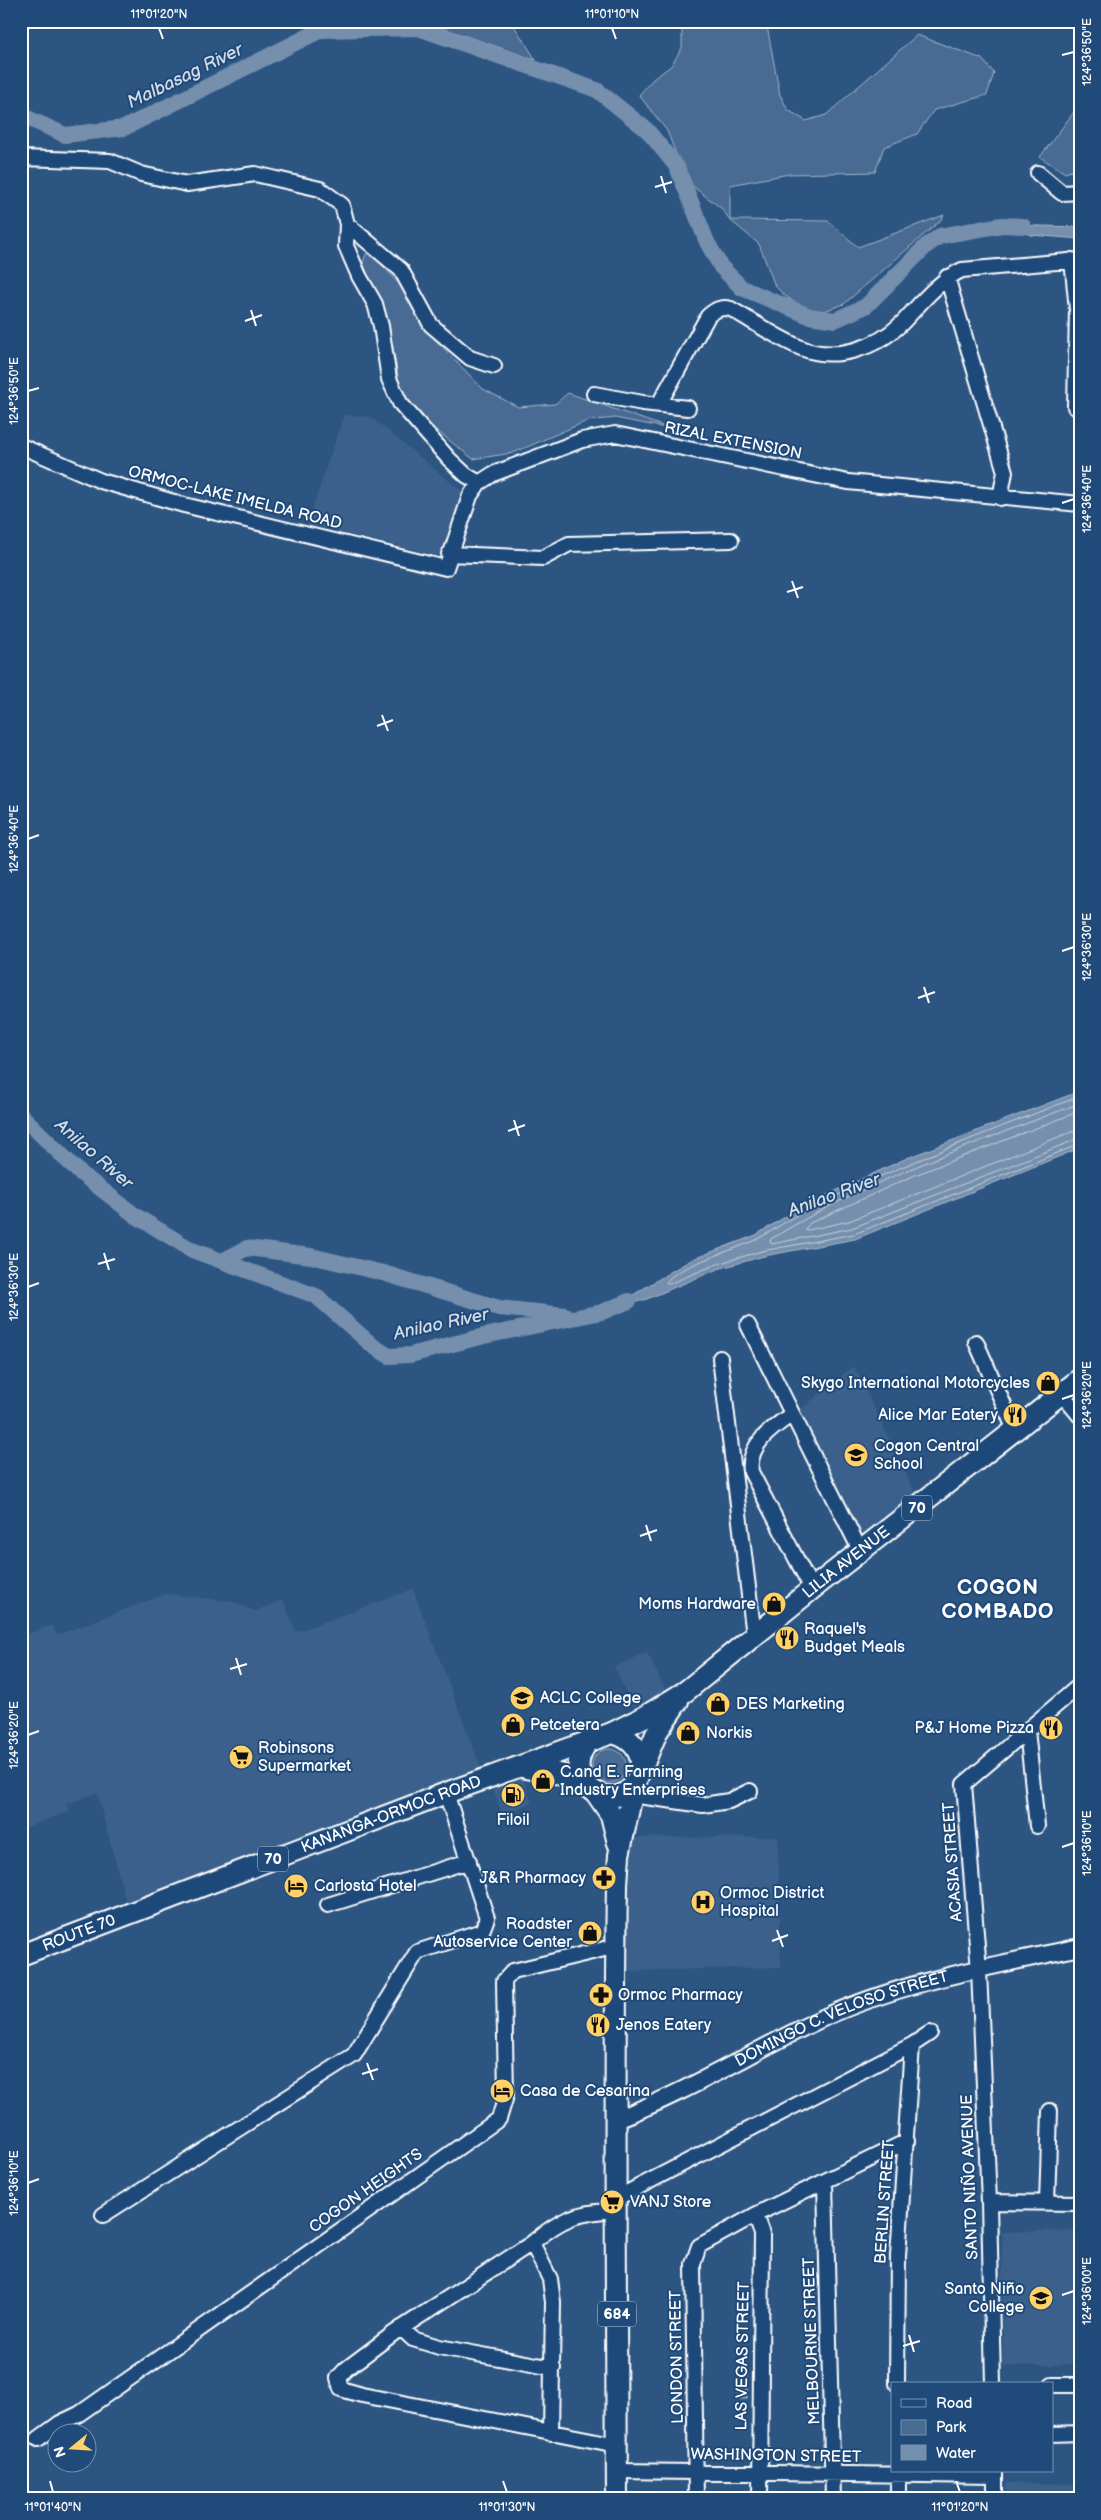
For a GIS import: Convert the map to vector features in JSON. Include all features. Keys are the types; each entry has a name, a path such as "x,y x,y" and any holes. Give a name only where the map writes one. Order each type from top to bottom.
{"highway":[{"name":"LILIA AVENUE","path":"686,1691 812,1589 1080,1379"},
{"name":"70","path":"588,1742 612,1733 644,1717 686,1691"},
{"name":"70","path":"518,1768 554,1772 592,1790 612,1796 628,1791 635,1784 657,1732 686,1691"},
{"path":"612,1733 628,1739 634,1745 641,1761 635,1784"},
{"path":"588,1742 580,1754 579,1769 592,1790"},
{"name":"KANANGA-ORMOC ROAD","path":"138,1910 446,1793 588,1742"},
{"name":"684","path":"619,1855 635,1784"},
{"name":"684","path":"592,1790 614,1823 619,1855 614,2120 617,2204 617,2499"},
{"name":"ROUTE 70","path":"21,1954 138,1910"}],"main road":[{"name":"DOMINGO C. VELOSO STREET","path":"614,2120 648,2107 826,2017 885,1994 1080,1947"}],"street":[{"path":"21,158 110,161 141,174 187,184 255,174 320,189 342,205 347,224 346,246 359,276 375,304 381,326 390,378 400,403 431,441 466,475 479,483 470,496 450,554 543,558 569,544 731,540"},
{"path":"1038,173 1062,193 1080,192"},
{"path":"347,224 401,270 430,325 470,358 494,366"},
{"path":"659,404 708,316 714,310 724,307 732,309 802,348 818,352 853,351 870,346 888,336 947,277 962,270 1076,260 1076,407"},
{"path":"947,277 1004,472 1000,498"},
{"path":"594,394 643,404 688,408"},
{"name":"RIZAL EXTENSION","path":"479,483 493,474 582,440 615,434 848,482 1000,498 1080,504"},
{"name":"ORMOC-LAKE IMELDA ROAD","path":"21,446 101,481 184,505 446,568 450,554"},
{"path":"748,1325 861,1552"},
{"path":"976,1342 1015,1430"},
{"path":"720,1358 754,1636"},
{"path":"1061,1393 1080,1416"},
{"path":"792,1414 775,1426 762,1439 752,1453 750,1463 752,1472 812,1589"},
{"name":"ACASIA STREET","path":"979,1970 964,1784 1080,1686"},
{"path":"1028,1730 1037,1826"},
{"path":"635,1784 703,1805 729,1801 750,1791"},
{"path":"103,2215 354,2055 417,1952 482,1931 487,1918 446,1793"},
{"path":"328,1905 469,1861"},
{"name":"COGON HEIGHTS","path":"38,2439 60,2423 79,2414 499,2119 506,2096 504,1980 513,1971 617,1946"},
{"name":"SANTO NIÑO AVENUE","path":"979,1970 989,2202 993,2382"},
{"path":"617,2445 341,2389 338,2378 346,2369 401,2328 532,2243 552,2226 584,2212 617,2204 912,2045 930,2033"},
{"name":"BERLIN STREET","path":"897,2382 898,2256 912,2045"},
{"path":"1047,2203 1050,2111"},
{"path":"755,2215 825,2183 907,2141"},
{"name":"MELBOURNE STREET","path":"825,2183 833,2499"},
{"path":"989,2202 1080,2203"},
{"name":"LONDON STREET","path":"696,2499 693,2264 698,2246 755,2215"},
{"name":"LAS VEGAS STREET","path":"755,2215 762,2234 760,2499"},
{"path":"532,2243 550,2279 553,2302 551,2433"},
{"path":"401,2328 413,2339 439,2347 553,2368"},
{"path":"1054,2385 1080,2385"},
{"path":"1054,2434 1080,2433"},
{"name":"WASHINGTON STREET","path":"617,2471 995,2474"},
{"path":"898,2473 898,2499"},
{"path":"995,2474 995,2499"}],"shaded area":[{"path":"344,415 371,417 464,493 445,547 439,556 307,524"},
{"name":"Cogon Central School","path":"854,1366 917,1497 860,1542 795,1414"},
{"path":"413,1589 482,1771 126,1902 97,1793 67,1804 70,1811 23,1829 21,1824 21,1636 52,1625 57,1635 166,1594 231,1601 255,1611 283,1600 296,1632"},
{"path":"647,1652 666,1691 633,1706 614,1667"},
{"path":"523,1778 532,1803 502,1814 493,1789"},
{"name":"Ormoc District Hospital","path":"778,1837 781,1967 627,1971 626,1838"},
{"name":"Santo Niño College","path":"1080,2230 1080,2364 1003,2366 1002,2232"},
{"path":"1006,2483 1080,2484 1080,2499 1006,2499"}],"green space":[{"path":"422,21 511,21 536,60"},
{"path":"682,21 766,21 780,95 788,110 806,121 826,115 917,35 982,59 994,73 987,95 934,110 917,134 884,147 875,172 789,174 730,185 730,220 721,208 687,182 667,131 639,95 653,79 671,66 682,48"},
{"path":"1080,104 1080,168 1065,173 1040,157"},
{"path":"944,215 940,221 844,304 824,311 801,307 783,294 775,286 759,244 730,220 828,221 858,247"},
{"path":"366,254 373,255 403,288 427,331 483,389 518,407 555,404 568,393 671,429 615,418 587,421 513,453 473,459 422,419 400,387 390,331 363,262"},
{"path":"609,1749 621,1754 626,1766 621,1778 609,1783 597,1778 592,1766 597,1754"}],"water":[{"path":"1002,225 1080,227 1080,239 1031,235"},
{"path":"1080,1091 1080,1148 855,1239 764,1256 718,1269 647,1299 607,1311 693,1259 756,1235 801,1207 907,1158"},
{"path":"738,2370 747,2371 747,2399 738,2399"}],"waterway":[{"name":"Malbasag River","path":"21,115 65,135 124,128 321,30 418,28 597,90 647,130 677,167 707,242 721,267 742,288 809,316 835,320 866,306 926,246 940,236 1002,225 1023,226"},
{"name":"Anilao River","path":"21,1115 79,1172 136,1216 192,1250 316,1296 373,1346 389,1356 410,1355 484,1336 602,1312 629,1301"},
{"name":"Anilao River","path":"224,1260 247,1248 311,1256 383,1273 499,1308 565,1315"}],"place":[{"name":"Skygo International Motorcycles","path":"1048,1383"},
{"name":"Alice Mar Eatery","path":"1015,1415"},
{"name":"Cogon Central School","path":"856,1455"},
{"name":"Moms Hardware","path":"774,1604"},
{"name":"Raquel's Budget Meals","path":"787,1638"},
{"name":"ACLC College","path":"522,1698"},
{"name":"DES Marketing","path":"718,1704"},
{"name":"Petcetera","path":"513,1725"},
{"name":"P&J Home Pizza","path":"1051,1728"},
{"name":"Norkis","path":"688,1733"},
{"name":"Robinsons Supermarket","path":"241,1757"},
{"name":"C.and E. Farming Industry Enterprises","path":"543,1781"},
{"name":"Filoil","path":"513,1795"},
{"name":"J&R Pharmacy","path":"604,1878"},
{"name":"Carlosta Hotel","path":"296,1886"},
{"name":"Ormoc District Hospital","path":"703,1902"},
{"name":"Roadster Autoservice Center","path":"590,1933"},
{"name":"Ormoc Pharmacy","path":"601,1995"},
{"name":"Jenos Eatery","path":"598,2025"},
{"name":"Casa de Cesarina","path":"502,2091"},
{"name":"VANJ Store","path":"612,2202"},
{"name":"Santo Niño College","path":"1041,2298"}],"district":[{"name":"COGON COMBADO","path":"998,1599"}]}
